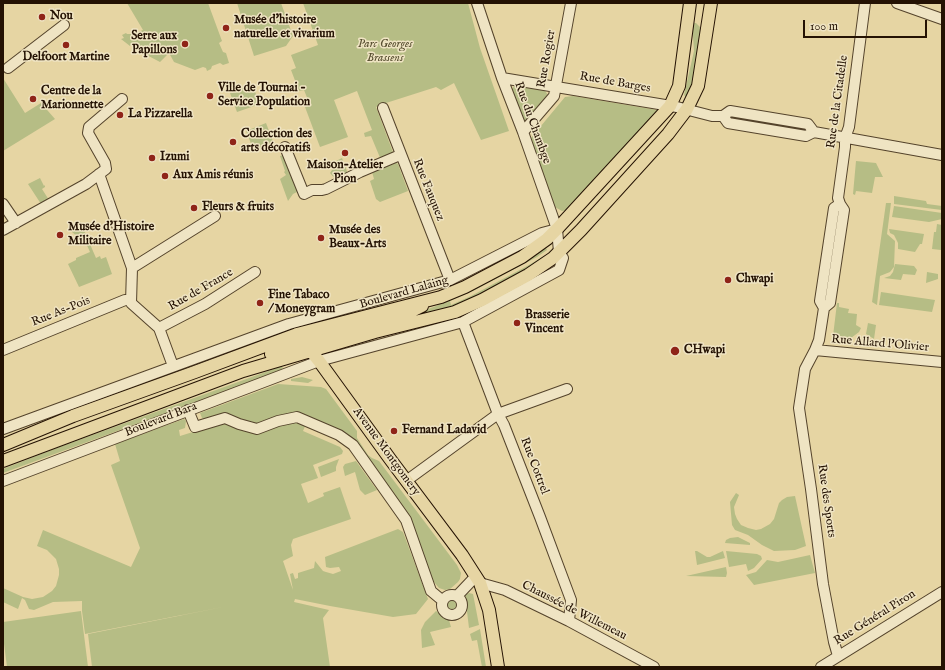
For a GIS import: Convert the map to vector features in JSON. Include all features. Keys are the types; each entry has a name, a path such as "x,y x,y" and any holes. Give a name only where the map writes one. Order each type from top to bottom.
{"main road":[{"name":"Boulevard Lalaing","path":"300,338 441,297 465,287 522,257 547,239 670,106 679,86 690,3"},
{"path":"3,445 73,416 257,348 300,338 376,332 455,312 482,300 528,275 553,258 581,230 668,134 687,109 698,86 711,3"},
{"name":"Avenue Montgomery","path":"300,338 319,360 478,579 485,596 498,667"},
{"name":"Boulevard Bara","path":"3,461 243,371 300,338"}],"street":[{"name":"Rue du Chambge","path":"477,3 502,78 523,132 557,229 559,252"},
{"name":"Rue Rogier","path":"523,132 554,96 571,3"},
{"name":"Rue de la Citadelle","path":"815,350 819,340 824,308 830,303 844,210 838,198 845,138 849,127 865,3"},
{"path":"897,3 942,19"},
{"path":"8,68 64,24"},
{"name":"Rue de Barges","path":"502,78 687,109 712,116 723,116 728,123 806,136 814,132 942,155"},
{"path":"3,230 86,184 106,169 105,163 88,133 89,127 122,100"},
{"name":"Rue Fauquez","path":"383,108 400,155 450,280"},
{"path":"285,147 304,194 312,190 326,189 360,172 400,155"},
{"path":"99,174 132,268 130,300 132,305 159,328 173,366"},
{"path":"3,204 16,222"},
{"path":"132,268 215,216"},
{"name":"Boulevard Lalaing","path":"300,338 450,280 542,233 557,229"},
{"path":"319,360 463,322 559,270 563,258 559,252"},
{"name":"Rue de France","path":"159,328 205,304 255,272"},
{"name":"Rue As-Pois","path":"3,350 125,300 130,300"},
{"name":"Rue Cottrel","path":"463,322 571,600 569,621"},
{"path":"3,429 173,366 300,338"},
{"name":"Rue Allard l'Olivier","path":"815,350 832,353 942,362"},
{"name":"Rue des Sports","path":"815,350 805,369 799,408 823,584 838,656"},
{"name":"Boulevard Bara","path":"3,480 319,360"},
{"path":"406,481 498,414 567,389"},
{"path":"188,410 195,427 225,418 257,429 278,421 297,417 339,435 353,445 406,520 431,591 443,601"},
{"path":"456,596 478,579"},
{"name":"Chaussée de Willemeau","path":"478,579 505,590 569,621 654,667"},
{"name":"Rue Général Piron","path":"821,667 838,656 848,652 942,592"},
{"path":"447,596 456,596 461,601 462,607 456,614 453,615 446,613 443,608 443,601 447,596"}],"green space":[{"path":"127,3 208,3 222,41 219,43 223,52 226,53 229,63 223,65 220,63 212,66 211,69 207,71 206,68 203,67 195,70 174,62 169,53 160,62 139,51 141,48 132,43 130,46 121,39 124,38 122,35 126,33 133,34 143,30"},
{"path":"237,3 281,3 293,36 286,46 254,56"},
{"name":"Parc Georges Brassens","path":"303,3 468,3 480,48 509,131 481,140 454,83 441,90 436,87 376,107 394,155 381,160 371,136 365,137 364,133 372,130 357,91 334,100 348,137 320,147 305,107 310,105 304,90 299,91 291,70 296,68 291,55 318,45"},
{"path":"692,23 696,23 701,28 693,81 687,98 684,95 694,51"},
{"path":"3,78 25,113 41,103 55,119 3,151"},
{"path":"252,84 260,104 237,112 230,93"},
{"path":"514,86 545,91 548,95 548,98 524,123 512,89"},
{"path":"573,96 657,110 654,117 569,210 562,211 553,206 531,138 565,97"},
{"path":"266,123 274,144 254,151 246,131"},
{"path":"283,155 297,190 297,192 293,194 288,201 280,179 286,175 280,156"},
{"path":"342,158 348,174 345,174 336,180 330,173 334,167 334,162"},
{"path":"856,161 876,163 883,177 875,177 872,193 856,191 855,195 853,194"},
{"path":"395,162 398,164 408,191 380,202 376,199 370,181 374,179 372,172"},
{"path":"40,178 44,186 45,185 42,189 49,200 41,204 28,184"},
{"path":"894,196 926,201 927,204 942,206 942,210 894,204"},
{"path":"886,203 891,203 887,234 895,241 894,267 890,272 880,276 877,305 872,302"},
{"path":"894,206 942,213 942,219 929,222 892,217"},
{"path":"80,221 96,258 100,256 101,259 106,257 112,274 79,287 68,264 76,260 76,258 90,252 85,241 72,232 70,227"},
{"path":"937,224 942,225 941,250 932,249 934,232 936,232"},
{"path":"889,229 924,234 922,244 920,244 915,252 898,249 898,243 894,235 890,233"},
{"path":"546,248 547,250 537,257 473,291 450,301 451,305 471,296 549,253 544,260 462,304 330,337 436,306"},
{"path":"895,264 914,266 917,270 915,275 903,274 901,280 884,278 890,276 893,272"},
{"path":"927,272 938,274 938,279 926,283"},
{"path":"881,292 935,300 932,312 879,305"},
{"path":"837,303 839,303 839,307 849,309 848,313 857,314 856,325 861,328 859,332 851,338 842,339 833,336"},
{"path":"868,323 876,325 874,339 866,334"},
{"path":"282,366 283,370 3,473 3,469 54,449"},
{"path":"302,377 313,380 308,383 291,381 291,379"},
{"path":"278,384 321,387 326,389 357,431 357,438 368,455 379,461 457,565 461,573 460,579 450,589 445,590 439,588 434,582 433,583 411,523 354,443 292,413 253,425 225,414 204,419 202,418 200,413"},
{"path":"184,419 186,421 185,428 179,430 180,436 225,422 248,432 258,433 292,421 306,424 303,431 340,447 343,451 342,454 313,465 318,478 301,484 308,503 324,496 323,493 340,487 351,519 293,539 291,545 293,556 283,561 293,590 290,574 293,573 295,579 298,578 298,573 314,568 315,561 323,571 333,574 341,571 339,567 326,567 325,557 398,529 403,532 428,599 416,614 393,617 295,599 294,602 329,610 323,618 330,667 92,667 88,634 228,606 85,634 82,601 53,602 34,610 29,609 25,600 22,598 18,609 3,602 3,588 23,597 32,599 43,597 52,591 56,586 59,569 56,559 47,550 37,546 43,530 131,567 140,548 111,465 120,461 115,444"},
{"path":"339,459 336,471 321,477 318,467"},
{"path":"356,461 377,490 365,495 360,490 355,472 345,476 343,467 345,464"},
{"path":"736,493 739,495 734,507 737,519 741,525 756,530 770,524 774,519 779,503 782,500 787,497 795,496 806,546 795,550 774,551 748,535 735,530 732,525 730,502"},
{"path":"738,537 750,543 750,545 725,543 726,540 730,538"},
{"path":"695,551 710,557 723,551 725,558 697,565"},
{"path":"726,551 757,554 761,556 762,559 754,568 748,571 746,564 729,567"},
{"path":"810,555 815,573 754,585 746,575 756,572 767,560 778,562"},
{"path":"726,567 726,577 686,576"},
{"path":"469,593 473,594 479,625 469,628 465,595"},
{"path":"452,600 457,605 452,610 447,605"},
{"path":"81,611 88,667 7,667 3,636 3,622"},
{"path":"436,611 449,620 451,627 430,632 435,645 422,648 421,630 425,622"},
{"path":"480,629 486,667 482,667 477,640 472,641 470,634"}],"place":[{"name":"Nou","path":"42,17"},
{"name":"Musée d'histoire naturelle et vivarium","path":"226,28"},
{"name":"Serre aux Papillons","path":"185,44"},
{"name":"Delfoort Martine","path":"66,45"},
{"name":"Ville de Tournai - Service Population","path":"210,96"},
{"name":"Centre de la Marionnette","path":"33,99"},
{"name":"La Pizzarella","path":"120,115"},
{"name":"Collection des arts décoratifs","path":"233,142"},
{"name":"Maison-Atelier Pion","path":"345,153"},
{"name":"Izumi","path":"152,158"},
{"name":"Aux Amis réunis","path":"165,176"},
{"name":"Fleurs & fruits","path":"194,208"},
{"name":"Musée d'Histoire Militaire","path":"60,235"},
{"name":"Musée des Beaux-Arts","path":"321,238"},
{"name":"Chwapi","path":"728,280"},
{"name":"Fine Tabaco / Moneygram","path":"260,303"},
{"name":"Brasserie Vincent","path":"517,323"},
{"name":"CHwapi","path":"675,351"},
{"name":"Fernand Ladavid","path":"394,431"}]}
